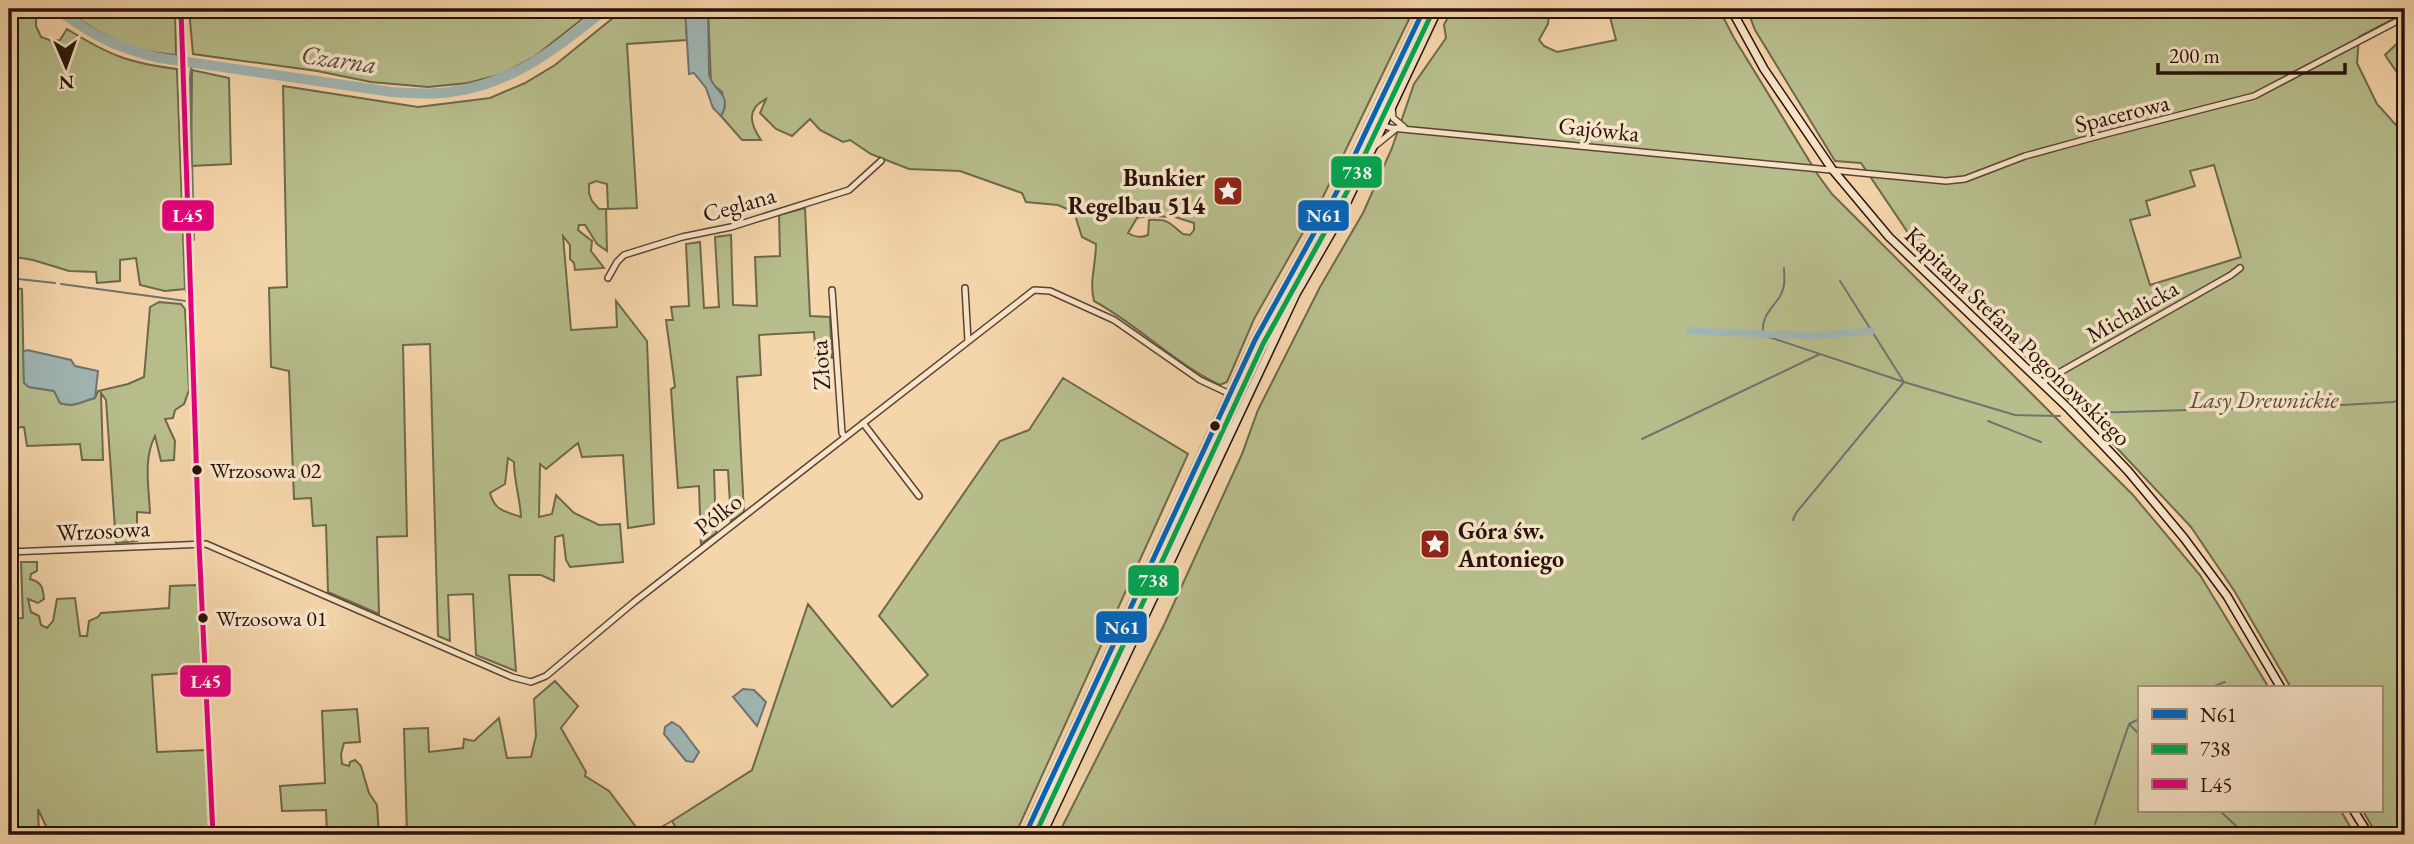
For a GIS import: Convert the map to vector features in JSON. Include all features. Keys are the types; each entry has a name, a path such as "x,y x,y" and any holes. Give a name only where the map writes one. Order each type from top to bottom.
{"main road":[{"path":"1025,835 1255,340 1340,186 1424,9"},
{"path":"1042,835 1296,294 1338,221 1438,9"},
{"name":"Kapitana Stefana Pogonowskiego","path":"1731,9 1768,75 1832,169 1889,237 2113,454 2184,538 2227,596 2280,686"},
{"path":"2355,812 2369,835"}],"street":[{"path":"181,9 199,544 213,835"},
{"name":"Spacerowa","path":"1832,169 1946,181 1965,179 2025,156 2254,96 2405,18"},
{"path":"1392,104 1393,118 1407,129"},
{"path":"1378,107 1377,117 1382,125"},
{"name":"Gajówka","path":"1382,125 1832,169"},
{"path":"1369,153 1397,128"},
{"name":"Ceglana","path":"608,278 624,255 682,237 731,227 849,190 881,161"},
{"name":"Michalicka","path":"2040,383 2240,268"},
{"path":"965,288 968,341"},
{"name":"Złota","path":"832,290 842,433 845,437"},
{"name":"Pólko","path":"199,544 218,548 512,677 531,682 546,676 634,602 1034,290 1050,291 1114,320 1200,380 1230,394"},
{"path":"863,423 919,496"},
{"name":"Wrzosowa","path":"9,552 199,544"}],"green space":[{"path":"9,9 36,9 36,26 41,37 52,41 60,40 67,29 119,56 145,64 177,69 185,289 165,291 140,285 136,258 120,260 120,281 97,283 96,272 69,271 9,256"},
{"path":"64,9 175,9 176,55 144,50 117,41"},
{"path":"189,9 595,9 534,57 502,74 468,83 428,87 371,82 317,71 193,54"},
{"path":"624,9 685,9 687,40 627,44 637,208 608,209 607,184 596,181 589,184 589,193 599,209 606,209 607,251 597,244 585,225 579,225 578,230 592,241 591,251 604,268 575,270 570,259 570,245 563,236 571,330 617,327 616,301 647,341 654,524 628,528 623,455 582,457 578,443 546,469 540,464 539,517 552,514 556,495 574,513 599,525 620,524 623,562 570,567 566,560 563,535 555,537 554,581 541,575 509,575 516,671 476,655 473,594 448,595 450,641 438,636 430,344 403,345 407,536 377,537 379,614 328,592 326,525 313,526 311,498 294,499 289,371 271,367 269,288 287,287 283,86 418,107 490,98 525,83 555,65","holes":["508,458 514,462 515,476 521,517 498,507 490,493 505,484"]},
{"path":"708,9 1414,9 1322,199 1254,319 1227,382 1220,385 1187,366 1094,301 1092,280 1096,244 1082,237 1074,212 1058,205 1026,202 1022,193 960,171 909,169 871,154 850,140 843,142 820,130 810,119 792,136 776,129 760,113 766,99 755,107 752,117 752,123 761,140 742,140 721,116 725,107 722,92 711,83","holes":["1175,217 1194,223 1194,230 1190,235 1183,234 1169,222 1161,220 1149,220 1148,235 1143,237 1128,233 1137,218"]},
{"path":"1452,9 1558,9 1559,13 1549,16 1548,24 1539,40 1544,46 1557,52 1616,40 1608,9 1719,9 1734,38 1832,194 2133,495 2200,575 2268,686 2138,686 2138,812 2342,812 2355,835 1058,835 1164,625 1242,454 1258,410 1320,287 1363,213 1392,148 1414,84 1446,38 1444,25"},
{"name":"Lasy Drewnickie","path":"1747,9 2405,9 2405,13 2359,37 2357,63 2377,104 2405,135 2405,835 2377,835 2364,812 2382,812 2382,686 2290,686 2235,592 2191,527 2101,431 1923,255 1861,163 1835,161 1755,30","holes":["2214,165 2241,257 2150,285 2130,220 2150,215 2146,201 2195,186 2190,171"]},
{"path":"2405,36 2405,89 2385,55"},
{"path":"192,70 229,78 231,164 191,166"},
{"path":"805,208 810,316 830,317 832,358 816,358 814,332 759,335 761,375 737,377 744,512 731,521 728,470 714,470 716,533 701,544 699,486 678,488 671,389 675,387 666,320 673,320 671,307 689,306 686,244 700,242 704,308 719,307 715,237 731,235 733,305 757,306 755,257 780,256 779,215"},
{"path":"11,287 22,289 24,383 29,387 54,391 60,403 65,404 95,398 98,391 144,377 150,307 159,302 181,304 185,309 189,390 184,404 175,410 173,418 165,419 175,441 174,460 161,461 155,436 151,445 148,474 150,513 137,512 137,541 116,543 106,400 101,393 103,460 82,460 80,444 27,446 24,427 9,428"},
{"path":"1063,378 1188,454 1015,835 680,835 672,821 752,770 808,604 892,707 928,675 879,616 1000,441 1029,430"},
{"path":"21,562 37,562 37,571 31,574 30,579 41,586 44,599 38,603 28,599 31,612 39,616 41,625 47,628 53,621 57,599 75,598 80,636 87,636 89,621 101,613 169,608 170,586 197,585 201,672 152,675 157,752 206,750 210,835 50,835 38,809 39,835 9,835 9,619 23,618"},
{"path":"555,681 578,706 561,728 586,772 585,776 609,791 642,835 407,835 404,729 428,728 429,752 463,748 464,739 474,741 499,718 507,758 531,757 536,736 534,699"},
{"path":"357,709 360,742 344,743 342,764 349,766 350,762 355,760 361,766 369,793 377,805 379,835 313,835 327,834 326,810 282,811 280,786 325,783 322,711"}],"water":[{"path":"685,9 708,9 709,75 724,98 721,116 713,108 706,88 694,73 689,74"},
{"path":"27,350 71,360 75,366 98,371 95,398 65,404 60,403 54,391 29,387 24,383 23,352"},
{"path":"743,689 754,690 766,702 757,726 733,697"},
{"path":"672,722 680,727 699,752 693,762 686,761 664,734 665,727"}],"waterway":[{"name":"Czarna","path":"56,9 105,40 160,58 392,92 429,94 474,87 516,72 553,50 606,9"},
{"path":"192,63 190,77 194,240"},
{"path":"184,240 185,263"},
{"path":"1784,268 1782,292 1765,319 1763,335 1904,382 1793,520"},
{"path":"185,270 186,292"},
{"path":"9,278 55,283"},
{"path":"1840,281 1904,382 2015,415 2060,416"},
{"path":"61,284 186,301"},
{"path":"1690,331 1812,336 1872,331"},
{"path":"1642,439 1820,354"},
{"path":"2088,413 2325,406 2405,399"},
{"path":"1988,421 2041,442"},
{"path":"2214,686 2225,682"},
{"path":"2095,824 2129,724 2138,720"},
{"path":"2130,725 2138,733"},
{"path":"2221,812 2246,835"},
{"path":"647,835 672,821"}],"transit line":[{"name":"L45","path":"181,9 199,544 213,835"},
{"name":"N61","path":"1025,835 1255,340 1340,186 1424,9"},
{"name":"738","path":"1035,835 1263,344 1348,190 1432,13"}],"place":[{"name":"Bunkier Regelbau 514","path":"1228,191"},
{"name":"Wrzosowa 02","path":"197,470"},
{"name":"Góra św. Antoniego","path":"1435,544"},
{"name":"Wrzosowa 01","path":"203,618"}]}
